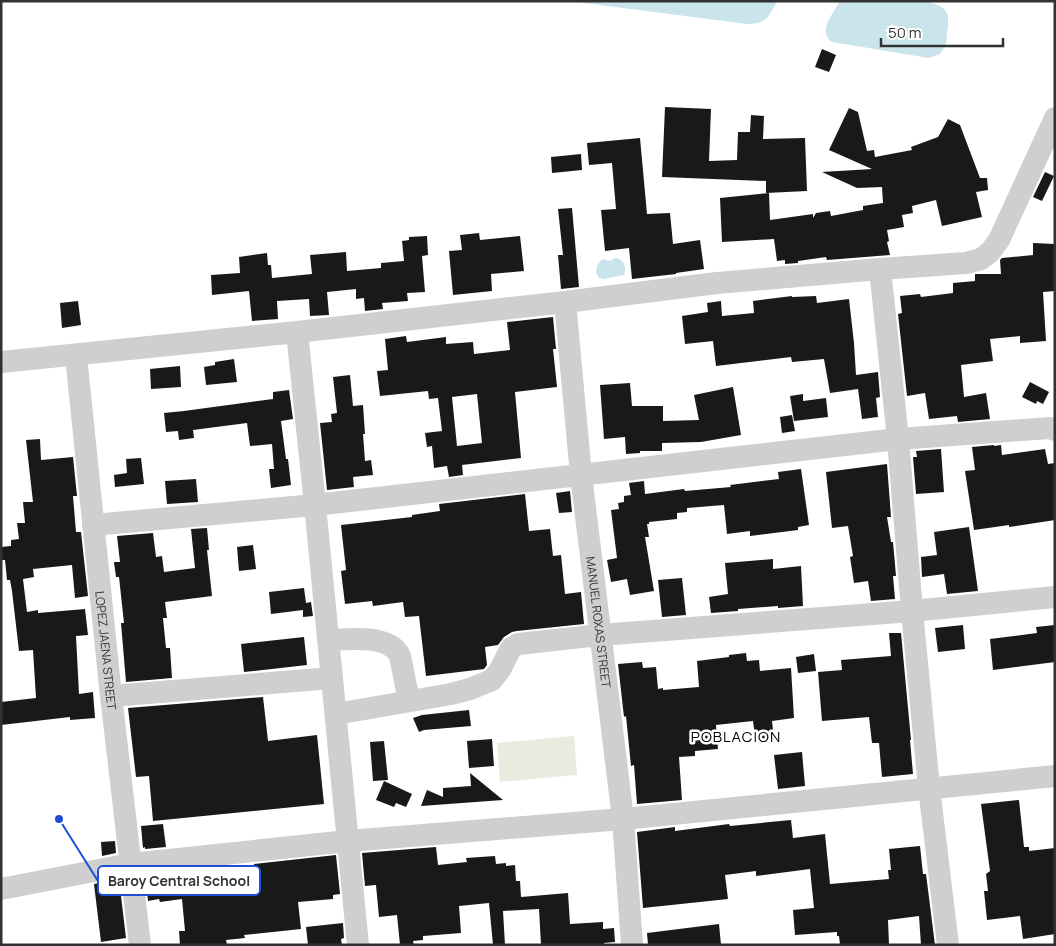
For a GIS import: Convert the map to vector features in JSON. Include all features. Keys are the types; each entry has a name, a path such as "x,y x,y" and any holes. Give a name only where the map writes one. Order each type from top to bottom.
{"street":[{"path":"1,362 76,356 296,332 717,283 966,263 981,260 999,240 1054,119"},
{"path":"880,269 898,440 929,788 948,945"},
{"name":"MANUEL ROXAS STREET","path":"565,302 581,475 623,819 632,945"},
{"path":"296,332 329,640 358,945"},
{"name":"LOPEZ JAENA STREET","path":"76,356 111,696 140,945"},
{"path":"94,525 315,505 898,440 1050,428 1055,430"},
{"path":"336,714 470,689 492,680 500,670 511,648 518,644 600,635 912,611 1055,597"},
{"path":"329,640 363,638 383,642 398,650 409,701"},
{"path":"111,696 332,678"},
{"path":"1,889 130,864 348,841 623,819 1055,776"}],"shaded area":[{"path":"574,736 577,775 500,782 497,743"}],"water":[{"path":"569,1 777,1 772,11 763,21 747,24"},
{"path":"840,1 926,1 940,6 948,16 946,45 940,54 929,58 832,42 828,38 826,28 830,17"},
{"path":"615,258 621,260 624,264 624,275 604,279 599,278 596,268 599,263 603,259 610,261"}],"building":[{"path":"822,49 836,55 829,72 815,67"},
{"path":"665,107 711,109 709,161 737,160 738,132 750,132 751,115 764,116 763,139 805,138 807,191 766,193 766,181 662,177"},
{"path":"849,108 858,112 867,151 874,150 875,157 912,150 911,147 938,137 948,119 960,125 980,178 987,178 988,190 976,192 982,217 942,226 936,200 912,206 913,213 902,215 904,227 887,230 890,255 827,260 826,257 785,264 785,260 777,261 774,239 722,242 720,198 769,193 770,220 813,214 813,218 816,213 830,211 831,216 863,210 863,206 883,203 882,187 857,188 822,172 872,169 829,150"},
{"path":"640,138 647,214 670,213 673,244 700,240 704,269 632,279 629,248 605,251 601,210 616,209 612,163 589,165 587,143"},
{"path":"581,154 582,170 552,173 551,157"},
{"path":"1045,172 1054,176 1042,201 1033,197"},
{"path":"572,208 579,287 561,289 558,255 563,255 558,209"},
{"path":"479,233 480,240 520,236 524,271 491,274 492,291 453,295 449,251 462,250 460,235"},
{"path":"427,236 428,255 422,256 425,292 407,293 408,301 382,303 383,309 365,311 364,298 356,299 356,289 327,292 329,315 310,316 309,299 277,301 278,319 252,321 249,291 212,295 211,275 240,273 239,257 267,253 268,265 271,265 272,278 312,274 310,255 346,252 347,271 381,268 381,263 404,261 402,241 409,240 409,237"},
{"path":"1033,243 1055,244 1055,291 1043,292 1046,341 1020,343 1020,336 990,339 993,361 961,365 964,397 986,393 990,419 958,422 957,416 929,419 925,393 907,396 898,314 902,313 900,296 920,294 921,297 953,293 953,283 975,281 975,274 1001,274 1000,260 1002,258 1033,255"},
{"path":"792,296 816,296 817,303 849,299 856,375 878,372 880,397 876,398 878,417 862,419 858,389 830,393 824,359 792,362 791,357 716,366 713,341 685,344 682,316 708,312 707,303 721,301 722,316 754,313 753,301"},
{"path":"78,301 81,325 62,328 60,303"},
{"path":"553,317 556,349 553,349 557,387 515,392 521,458 462,465 463,475 449,477 447,466 434,468 432,446 427,447 425,433 442,431 438,398 429,399 428,391 380,396 377,371 388,370 385,339 406,336 407,342 446,337 446,344 473,342 474,354 510,350 507,322","holes":["477,394 482,443 457,446 452,397"]},
{"path":"234,359 237,382 206,385 204,367 215,365 215,362"},
{"path":"180,366 181,387 151,389 150,369"},
{"path":"350,375 353,406 363,405 365,461 371,460 373,475 353,477 354,487 327,490 320,423 332,422 331,414 337,413 333,377"},
{"path":"1030,382 1049,392 1043,404 1037,401 1036,404 1022,397"},
{"path":"630,383 632,406 663,406 663,421 699,420 694,395 733,387 741,435 701,442 662,443 662,451 640,451 640,453 626,454 625,437 604,439 600,385"},
{"path":"289,390 293,419 281,421 291,485 271,488 269,469 274,469 272,444 250,446 247,423 193,430 194,438 179,440 178,431 166,432 164,413 273,399 273,392"},
{"path":"803,394 803,401 826,398 828,417 794,421 790,396"},
{"path":"792,415 795,431 782,433 780,417"},
{"path":"40,439 41,460 73,457 77,496 73,496 76,532 81,532 88,596 75,598 72,565 33,569 34,577 23,579 27,612 38,610 38,613 85,609 88,635 76,636 79,694 93,692 95,718 70,720 70,717 1,725 1,702 36,698 33,650 19,651 12,591 10,580 7,580 5,560 2,560 1,547 11,546 11,540 19,539 17,523 25,523 23,502 33,502 26,440"},
{"path":"1001,445 1002,455 1045,449 1048,464 1055,463 1055,520 974,530 965,471 975,470 972,447"},
{"path":"941,449 944,492 916,494 913,457 917,457 916,451"},
{"path":"141,458 144,484 115,487 114,475 127,473 126,459"},
{"path":"887,464 891,517 887,517 891,542 893,542 896,576 893,576 895,599 871,601 868,581 854,583 850,557 853,556 848,526 832,528 826,472"},
{"path":"801,469 809,525 798,527 798,530 750,536 750,531 727,534 724,505 687,508 687,512 677,513 677,519 649,522 647,524 649,537 645,537 654,591 630,595 627,579 611,582 607,560 617,558 611,510 619,509 618,503 624,502 624,496 631,495 629,483 644,481 645,494 684,489 685,491 731,487 730,485 779,479 778,472"},
{"path":"196,479 198,502 167,504 165,481"},
{"path":"570,491 572,512 559,513 556,493"},
{"path":"525,494 529,531 550,529 553,556 561,555 565,594 581,592 584,624 512,632 504,637 498,645 485,647 487,665 484,669 426,676 419,616 405,617 403,602 373,606 372,601 345,604 341,571 346,570 341,525 412,517 412,515 440,511 439,504"},
{"path":"969,527 978,591 947,594 944,574 922,577 921,557 937,555 934,532"},
{"path":"207,528 209,550 207,550 212,596 165,602 167,618 163,618 166,648 170,648 172,678 126,682 121,623 124,623 119,577 116,577 114,562 120,562 117,536 153,533 156,557 162,556 164,572 195,568 191,529"},
{"path":"253,545 256,569 239,571 237,547"},
{"path":"773,559 773,569 801,566 803,606 738,609 738,611 711,613 709,597 728,594 725,563"},
{"path":"682,578 686,615 662,617 658,580"},
{"path":"304,588 306,603 311,602 313,616 303,617 303,610 271,614 269,592"},
{"path":"963,625 965,649 938,652 935,628"},
{"path":"1055,625 1055,662 993,670 990,639 1037,633 1036,627"},
{"path":"889,633 901,633 913,774 882,777 879,743 872,743 869,717 822,721 818,672 842,670 841,660 891,656"},
{"path":"304,637 307,665 244,672 241,644"},
{"path":"746,653 747,661 759,660 760,671 791,668 794,718 772,721 774,740 756,743 753,721 716,725 718,749 695,751 695,756 679,757 682,800 637,804 634,765 631,766 618,664 642,662 643,668 656,667 658,689 699,687 697,661"},
{"path":"814,654 816,671 798,673 796,657"},
{"path":"263,697 268,741 317,735 324,804 153,821 149,776 136,777 128,708"},
{"path":"469,710 471,726 419,732 413,718 422,715"},
{"path":"492,739 494,766 469,768 467,741"},
{"path":"384,741 388,780 373,781 370,742"},
{"path":"802,752 805,786 778,789 774,755"},
{"path":"470,773 503,800 421,806 427,790 443,797 443,788 471,786"},
{"path":"384,781 412,794 406,807 396,803 394,807 376,800"},
{"path":"1019,800 1024,847 1029,847 1029,851 1055,848 1055,934 1023,939 1020,916 987,920 984,891 988,891 986,874 990,871 981,804"},
{"path":"791,820 793,838 825,834 830,884 889,879 888,870 891,870 889,849 920,846 923,874 926,874 935,945 921,945 919,916 888,920 889,945 840,945 837,932 795,935 793,910 814,908 810,869 756,876 756,871 725,875 728,899 643,908 637,832 675,827 675,831 729,824 730,826"},
{"path":"163,824 166,847 143,848 141,826"},
{"path":"115,841 116,853 102,856 101,842"},
{"path":"436,847 438,865 467,862 466,858 495,856 496,864 506,863 506,866 515,865 516,881 520,881 521,897 568,893 570,924 603,922 603,929 614,928 615,942 604,943 604,945 541,945 539,909 503,911 505,945 493,945 489,903 459,906 461,933 423,936 423,940 413,941 414,945 400,945 397,915 379,917 376,885 365,886 362,853"},
{"path":"336,855 340,894 333,895 333,899 298,902 301,929 244,935 245,938 226,940 227,945 180,945 179,931 185,931 182,899 160,902 159,899 148,901 146,881 148,881 148,875 221,868 222,876 254,872 254,864"},
{"path":"119,879 126,938 101,942 94,884"},
{"path":"343,923 344,938 341,939 342,945 308,945 306,927"},
{"path":"719,924 721,945 648,945 647,933"}],"place":[{"name":"Baroy Central School","path":"59,819"}],"district":[{"name":"POBLACION","path":"736,736"}]}
